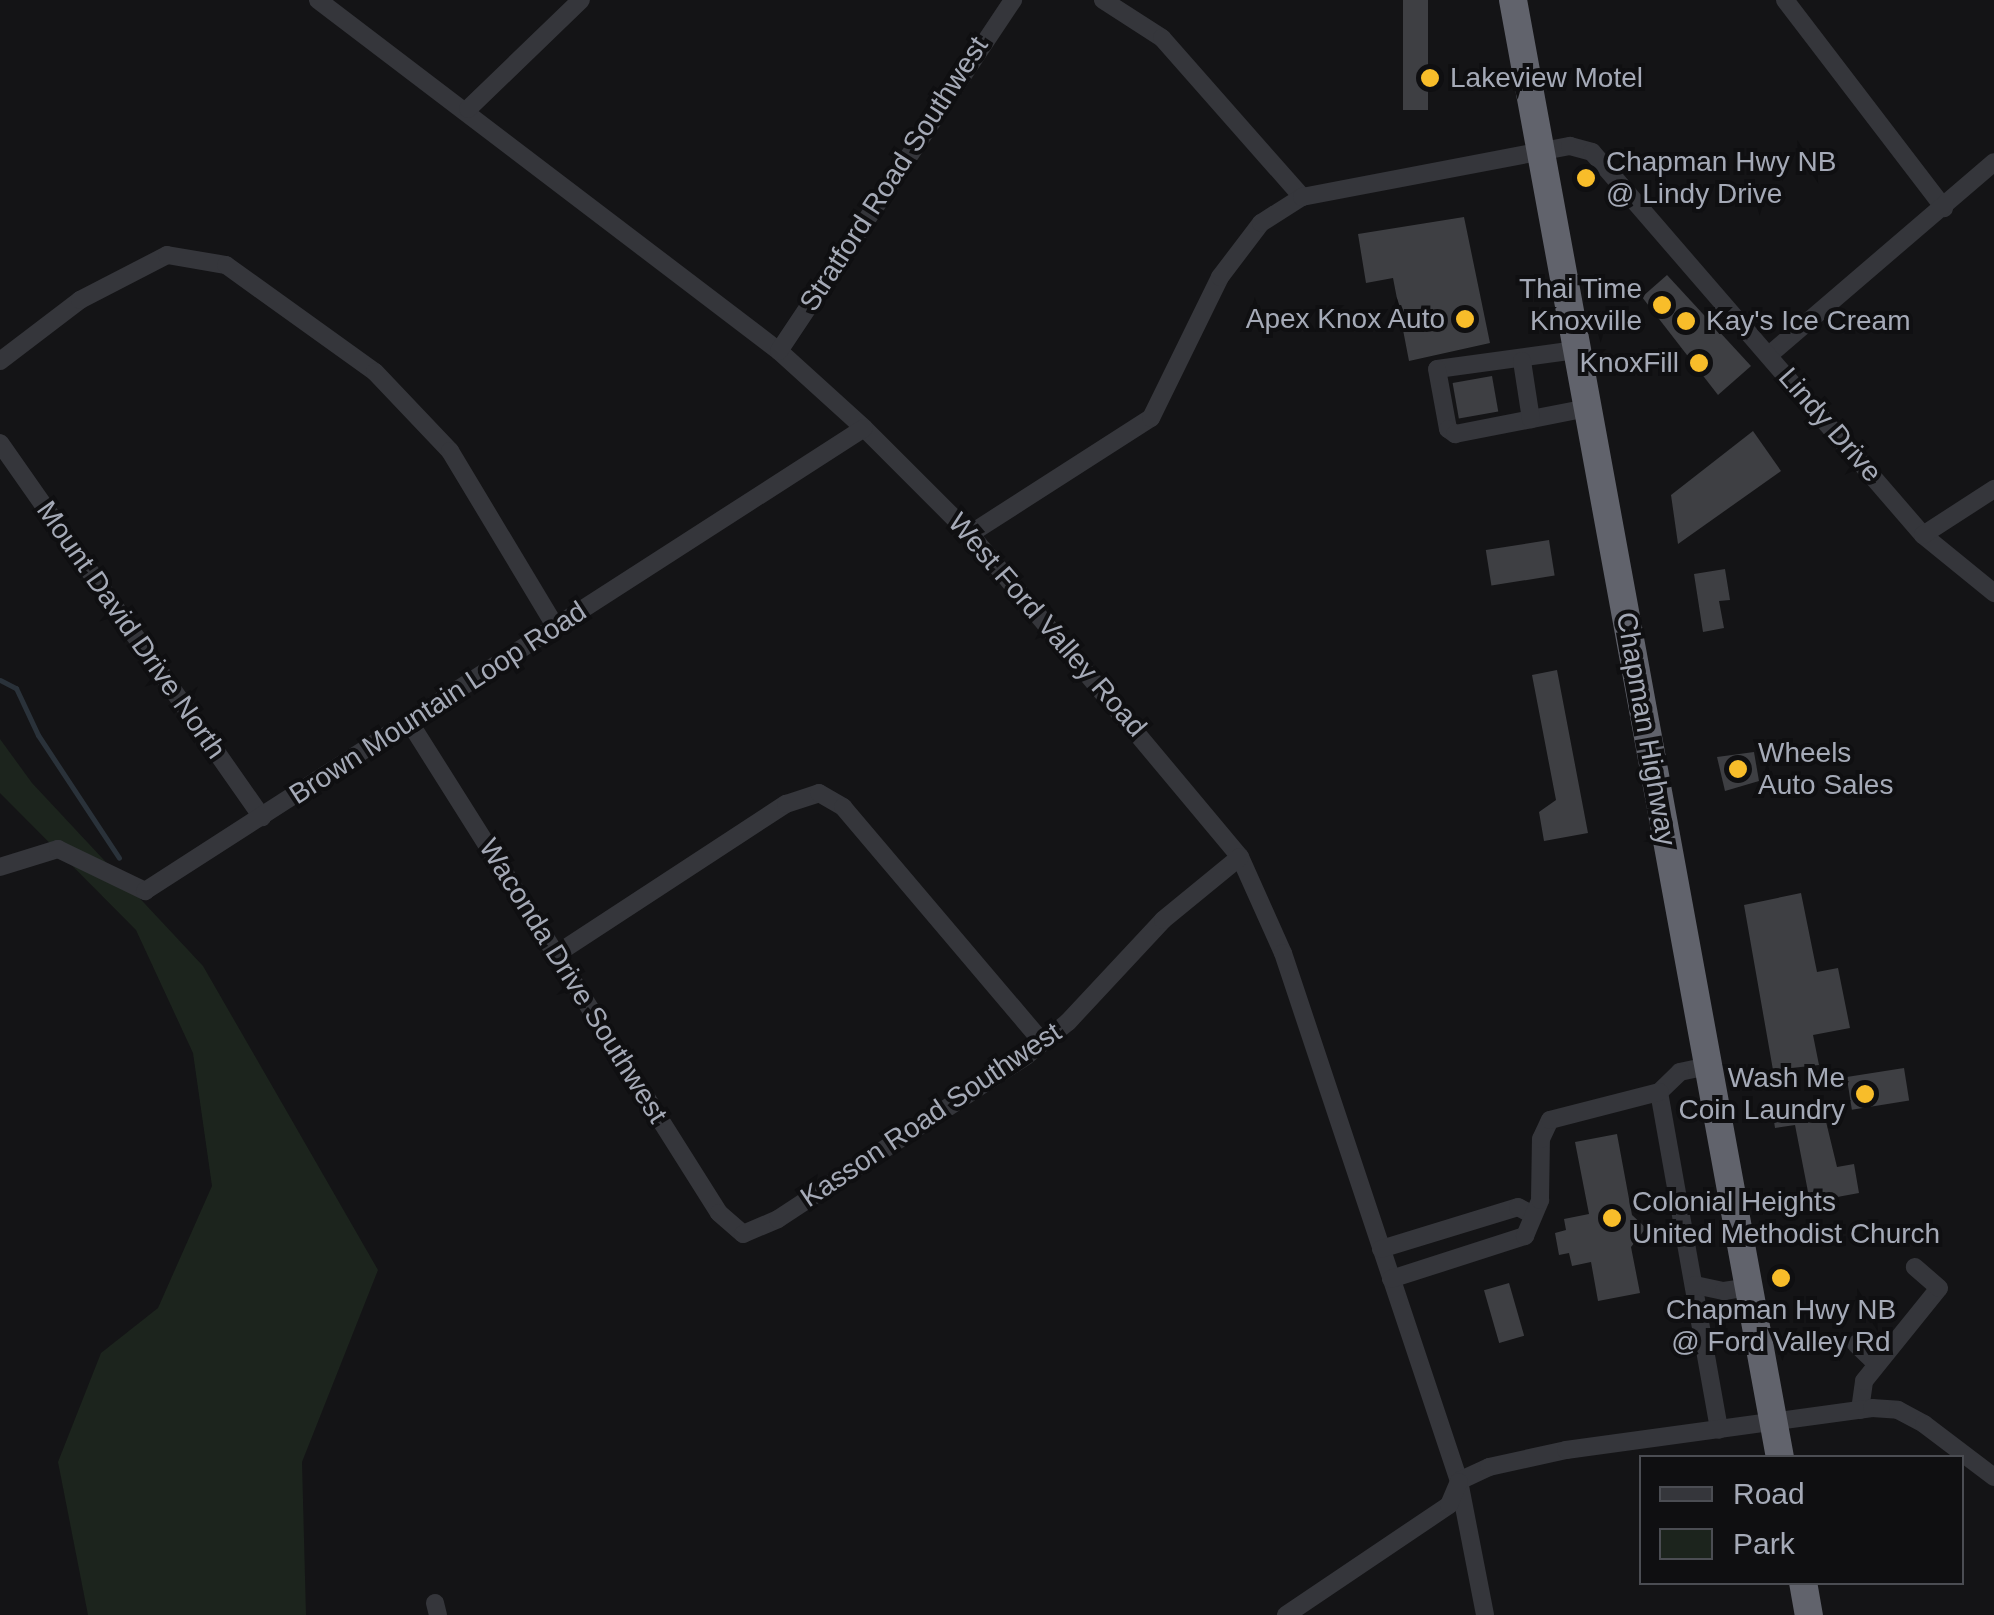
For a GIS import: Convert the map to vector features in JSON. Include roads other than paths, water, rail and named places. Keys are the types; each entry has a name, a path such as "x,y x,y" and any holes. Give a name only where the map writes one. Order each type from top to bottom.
{"highway":[{"name":"Chapman Highway","path":"1512,0 1779,1455"},
{"path":"1804,1585 1809,1615"}],"street":[{"name":"West Ford Valley Road","path":"318,0 468,109 779,351 864,428 970,534 1240,857 1283,953 1459,1481 1485,1615"},
{"path":"468,109 581,0"},
{"name":"Stratford Road Southwest","path":"779,351 1012,0"},
{"path":"970,534 1150,418 1241,244 1260,222 1302,197 1162,38 1103,0"},
{"path":"1788,1 1944,208"},
{"name":"Lindy Drive","path":"1302,197 1570,146 1592,152 1924,534 1994,593"},
{"path":"1769,355 1994,162"},
{"path":"0,361 80,300 167,255 226,265 375,372 450,451 555,626"},
{"path":"1576,350 1522,360 1492,358 1437,369 1448,429 1455,434 1587,408"},
{"path":"1522,360 1531,418"},
{"name":"Brown Mountain Loop Road","path":"0,867 58,848 144,891 864,428"},
{"name":"Mount David Drive North","path":"0,444 262,817"},
{"path":"1924,534 1994,490"},
{"name":"Waconda Drive Southwest","path":"410,722 720,1213 743,1234"},
{"path":"555,955 786,804 819,793 843,807 1042,1042"},
{"name":"Kasson Road Southwest","path":"743,1234 778,1219 1042,1042 1163,920 1240,857"},
{"path":"1391,1278 1526,1236 1544,1182 1542,1129 1550,1120 1659,1092 1680,1072 1708,1066"},
{"path":"1659,1092 1719,1430"},
{"path":"1381,1249 1518,1208 1534,1215"},
{"path":"1860,1410 1864,1381 1939,1288 1915,1267"},
{"path":"1695,1285 1724,1291 1748,1287"},
{"path":"1856,1344 1876,1363"},
{"path":"1286,1615 1449,1505 1459,1481 1488,1467 1566,1450 1860,1410 1911,1417 1964,1455"},
{"path":"1964,1455 1994,1477"}],"waterway":[{"path":"0,680 16,688 38,735 119,858"}],"place":[{"name":"Lakeview Motel","path":"1430,78"},
{"name":"Chapman Hwy NB @ Lindy Drive","path":"1586,178"},
{"name":"Thai Time Knoxville","path":"1662,305"},
{"name":"Apex Knox Auto","path":"1465,319"},
{"name":"Kay's Ice Cream","path":"1686,321"},
{"name":"KnoxFill","path":"1699,363"},
{"name":"Wheels Auto Sales","path":"1738,769"},
{"name":"Wash Me Coin Laundry","path":"1865,1094"},
{"name":"Colonial Heights United Methodist Church","path":"1612,1218"},
{"name":"Chapman Hwy NB @ Ford Valley Rd","path":"1781,1278"}]}
